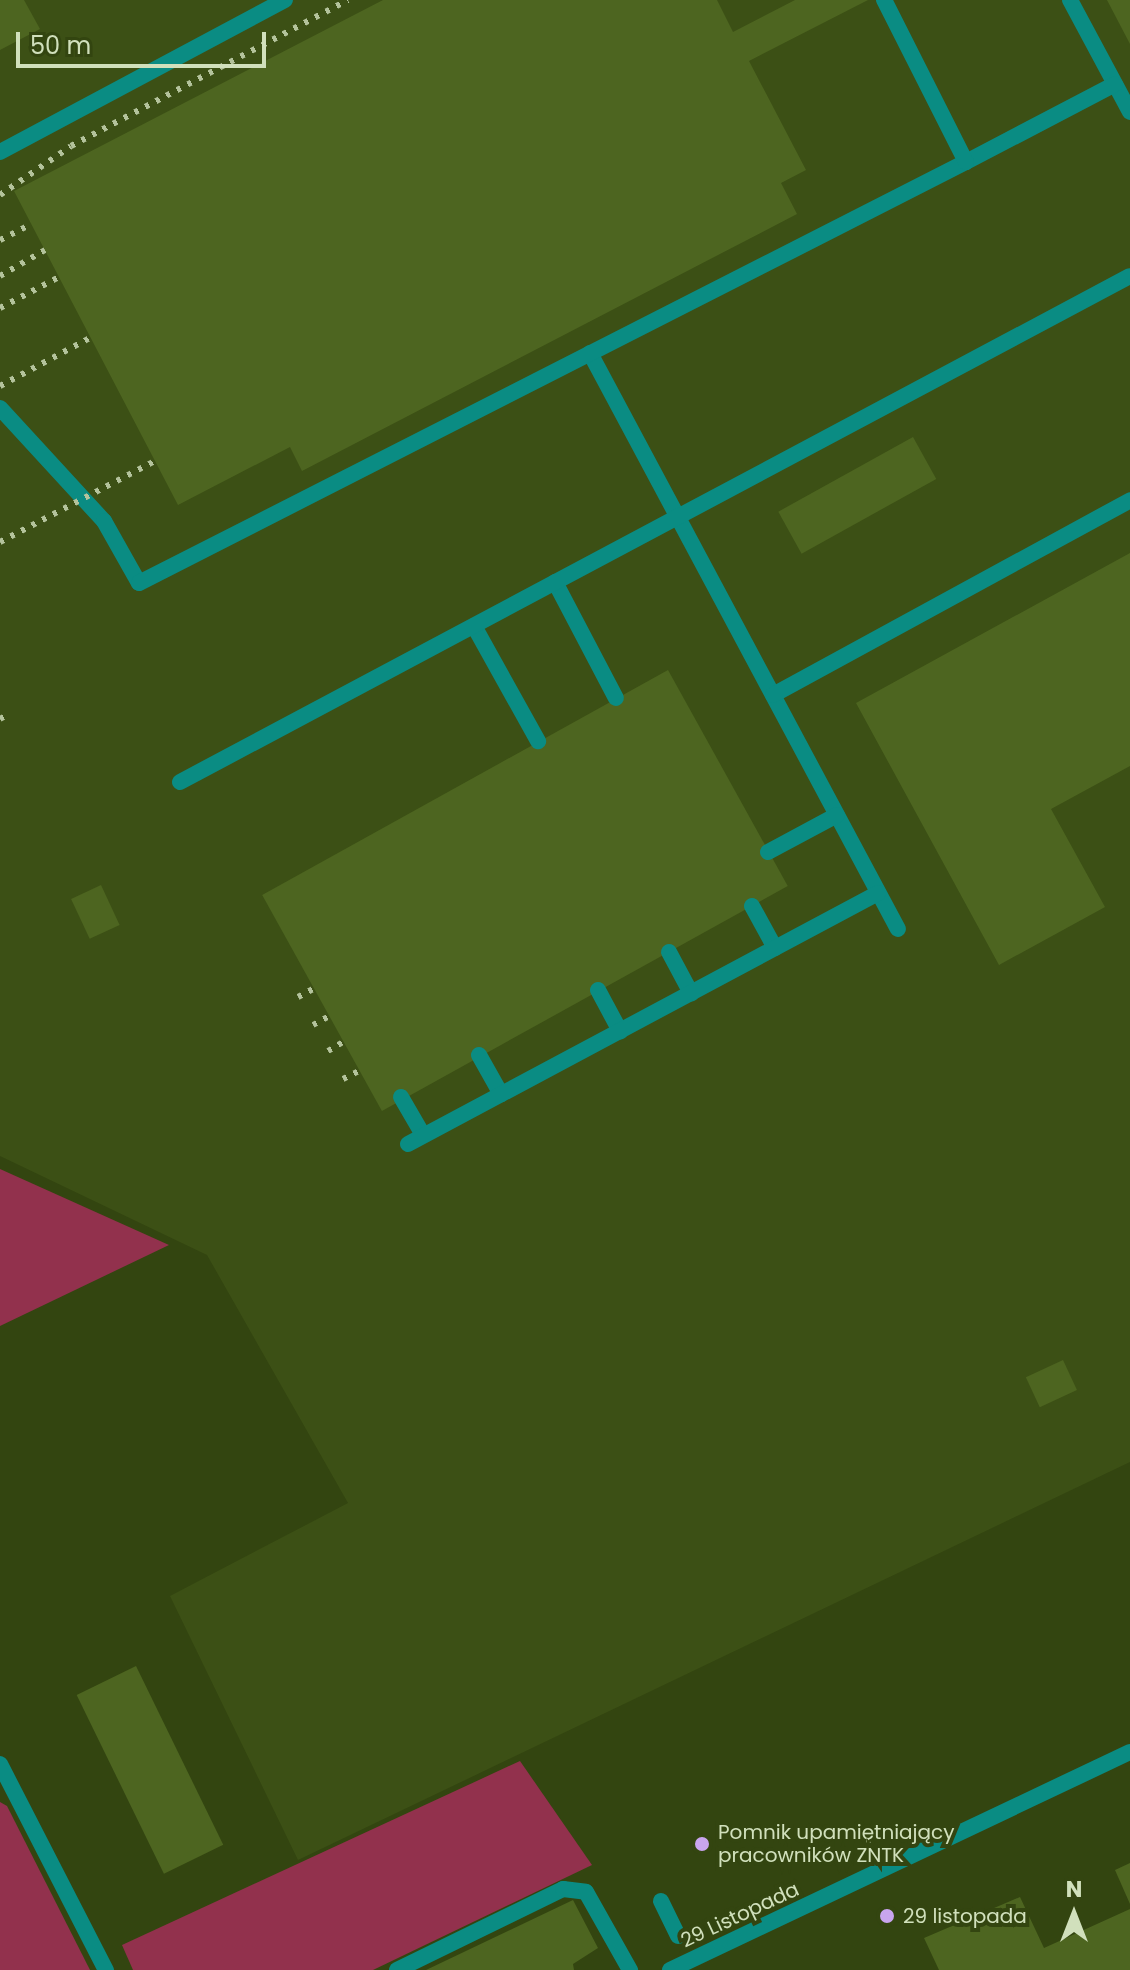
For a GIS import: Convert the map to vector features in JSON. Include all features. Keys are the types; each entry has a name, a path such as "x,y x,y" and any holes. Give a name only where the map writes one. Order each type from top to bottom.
{"street":[{"path":"0,152 285,0"},
{"path":"884,0 966,162"},
{"path":"1070,0 1130,112"},
{"path":"0,408 104,521 139,583 1115,84"},
{"path":"180,782 1130,276"},
{"path":"590,353 898,929"},
{"path":"773,695 1130,500"},
{"path":"555,582 616,698"},
{"path":"474,626 538,741"},
{"path":"768,852 837,815"},
{"path":"401,1097 415,1140 878,893"},
{"path":"752,906 775,948"},
{"path":"669,952 691,993"},
{"path":"598,990 620,1031"},
{"path":"479,1055 501,1094"},
{"name":"29 Listopada","path":"670,1970 1130,1752"},
{"path":"2,1772 106,1970"},
{"path":"397,1970 563,1889 586,1892 630,1970"},
{"path":"661,1901 678,1936"}],"shaded area":[{"path":"0,0 1130,0 1130,1462 298,1860 170,1596 348,1503 207,1255 0,1156"},
{"path":"0,1169 169,1245 0,1326"},
{"path":"520,1761 592,1865 373,1970 133,1970 122,1945"},
{"path":"0,1802 7,1806 90,1970 0,1970"}],"building":[{"path":"0,0 24,0 40,29 0,50"},
{"path":"383,0 717,0 733,32 795,0 868,0 749,61 806,170 781,183 797,214 302,471 290,447 178,505 14,191"},
{"path":"1107,0 1130,0 1130,44"},
{"path":"913,437 936,479 802,554 778,512"},
{"path":"1130,553 1130,766 1051,809 1105,907 999,965 856,703"},
{"path":"668,670 788,886 382,1111 262,895"},
{"path":"101,885 120,925 90,939 71,899"},
{"path":"1063,1360 1077,1390 1040,1407 1026,1377"},
{"path":"136,1666 223,1845 164,1874 77,1695"},
{"path":"1130,1863 1130,1904 1115,1870"},
{"path":"1020,1897 1044,1948 1130,1909 1130,1970 939,1970 924,1938"},
{"path":"573,1900 598,1948 573,1964 574,1970 426,1970"}],"railway":[{"path":"0,195 71,146 348,0"},
{"path":"0,240 31,224"},
{"path":"0,276 45,250"},
{"path":"0,308 59,277"},
{"path":"0,386 90,338"},
{"path":"0,542 155,461"},
{"path":"0,719 9,714"},
{"path":"298,997 313,989"},
{"path":"313,1025 329,1016"},
{"path":"328,1051 343,1042"},
{"path":"343,1079 359,1071"}],"place":[{"name":"Pomnik upamiętniający pracowników ZNTK","path":"702,1844"},
{"name":"29 listopada","path":"887,1916"}]}
